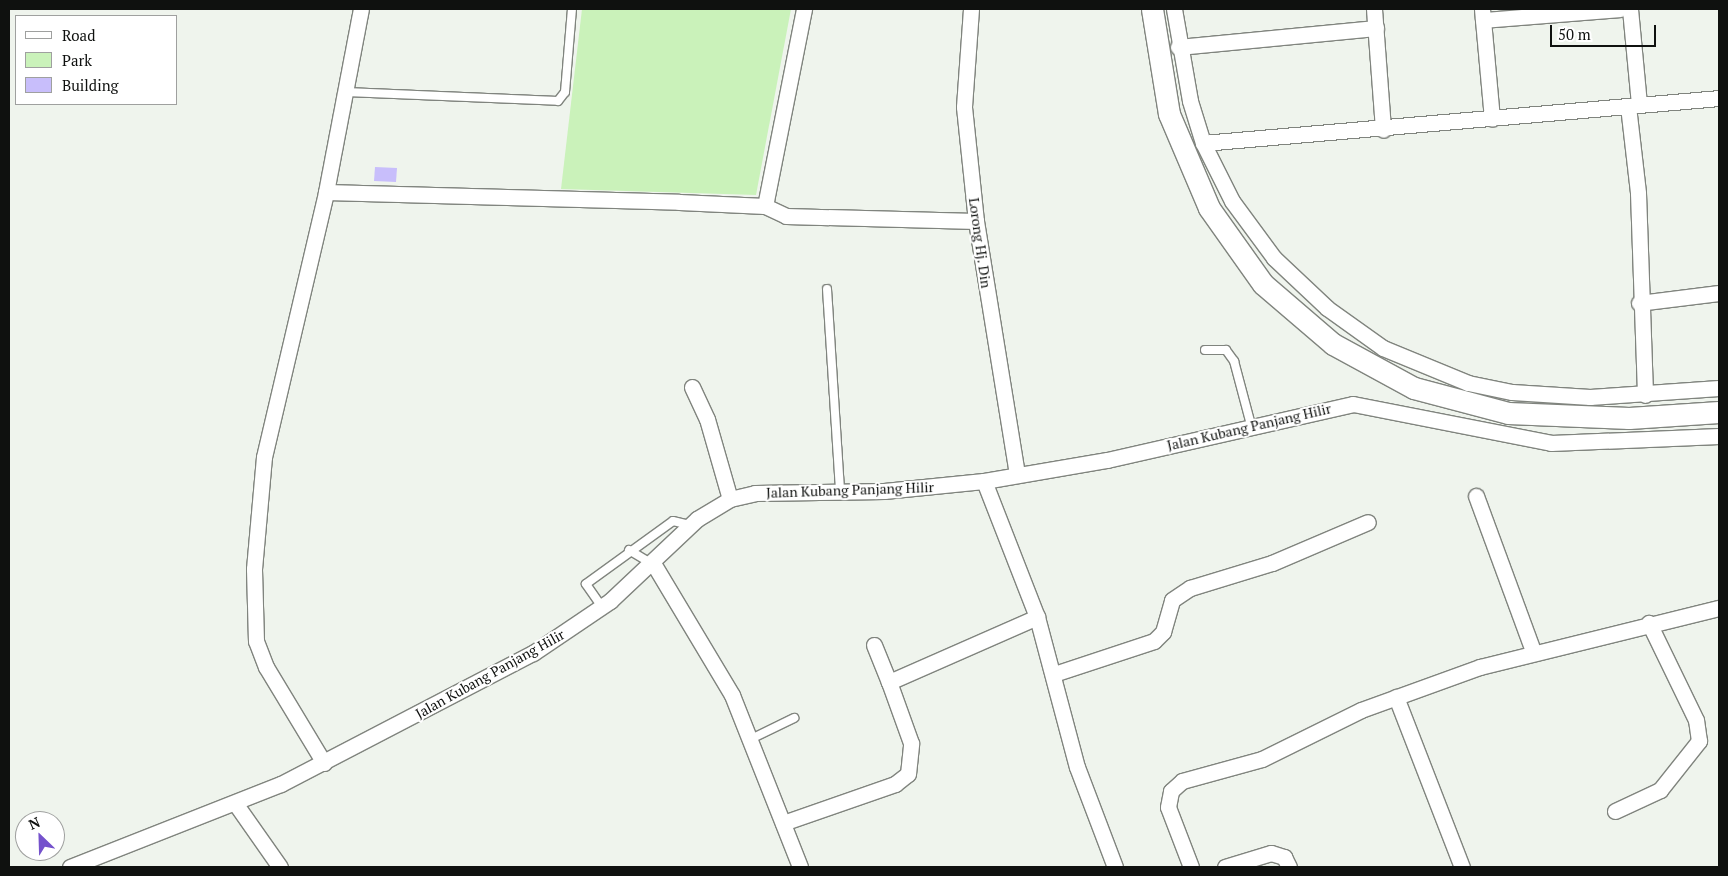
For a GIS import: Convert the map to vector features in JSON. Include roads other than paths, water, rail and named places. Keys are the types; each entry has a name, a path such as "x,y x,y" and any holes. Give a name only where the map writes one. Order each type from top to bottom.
{"main road":[{"path":"1152,9 1169,114 1209,208 1263,284 1333,344 1414,388 1508,413 1629,418 1719,412"}],"street":[{"path":"324,762 266,667 256,641 254,610 264,457 326,192 361,9"},
{"path":"765,206 804,9"},
{"name":"Lorong Hj. Din","path":"970,9 964,107 976,221 1017,475"},
{"path":"1174,9 1178,47 1204,143 1232,201 1274,258 1326,308 1383,348 1468,383 1512,392 1645,395 1719,388"},
{"path":"1374,9 1383,130"},
{"path":"1492,119 1482,14 1620,9"},
{"path":"1630,9 1645,395"},
{"path":"1178,47 1376,28"},
{"path":"1204,143 1383,130 1719,98"},
{"path":"326,192 765,206 786,216 976,221"},
{"path":"1640,303 1719,293"},
{"path":"692,387 707,418 730,499"},
{"name":"Jalan Kubang Panjang Hilir","path":"70,867 235,803 324,762 533,653 602,607 652,563 691,525 730,499 755,493 840,492 984,481 1107,460 1250,425 1371,404 1506,437 1551,443 1719,436"},
{"path":"984,481 1037,617 1054,674 1076,767 1115,867"},
{"path":"1476,496 1533,651"},
{"path":"1054,674 1154,641 1163,632 1172,600 1190,588 1272,562 1368,522"},
{"path":"652,563 732,695 753,738 800,867"},
{"path":"1191,867 1168,807 1175,785 1262,759 1361,710 1533,651 1719,608"},
{"path":"888,682 1037,617"},
{"path":"1615,811 1660,790 1699,742 1696,720 1649,623"},
{"path":"783,823 895,784 908,774 911,743 874,645"},
{"path":"1396,698 1462,867"},
{"path":"235,803 280,867"},
{"path":"1225,867 1270,853 1284,857 1289,867"}],"lane":[{"path":"346,92 558,101 565,92 572,9"},
{"path":"827,289 840,492"},
{"path":"1205,350 1226,350 1234,361 1250,425"},
{"path":"602,607 586,584 629,550 673,521 691,525"},
{"path":"629,550 652,563"},
{"path":"753,738 794,718"}]}
